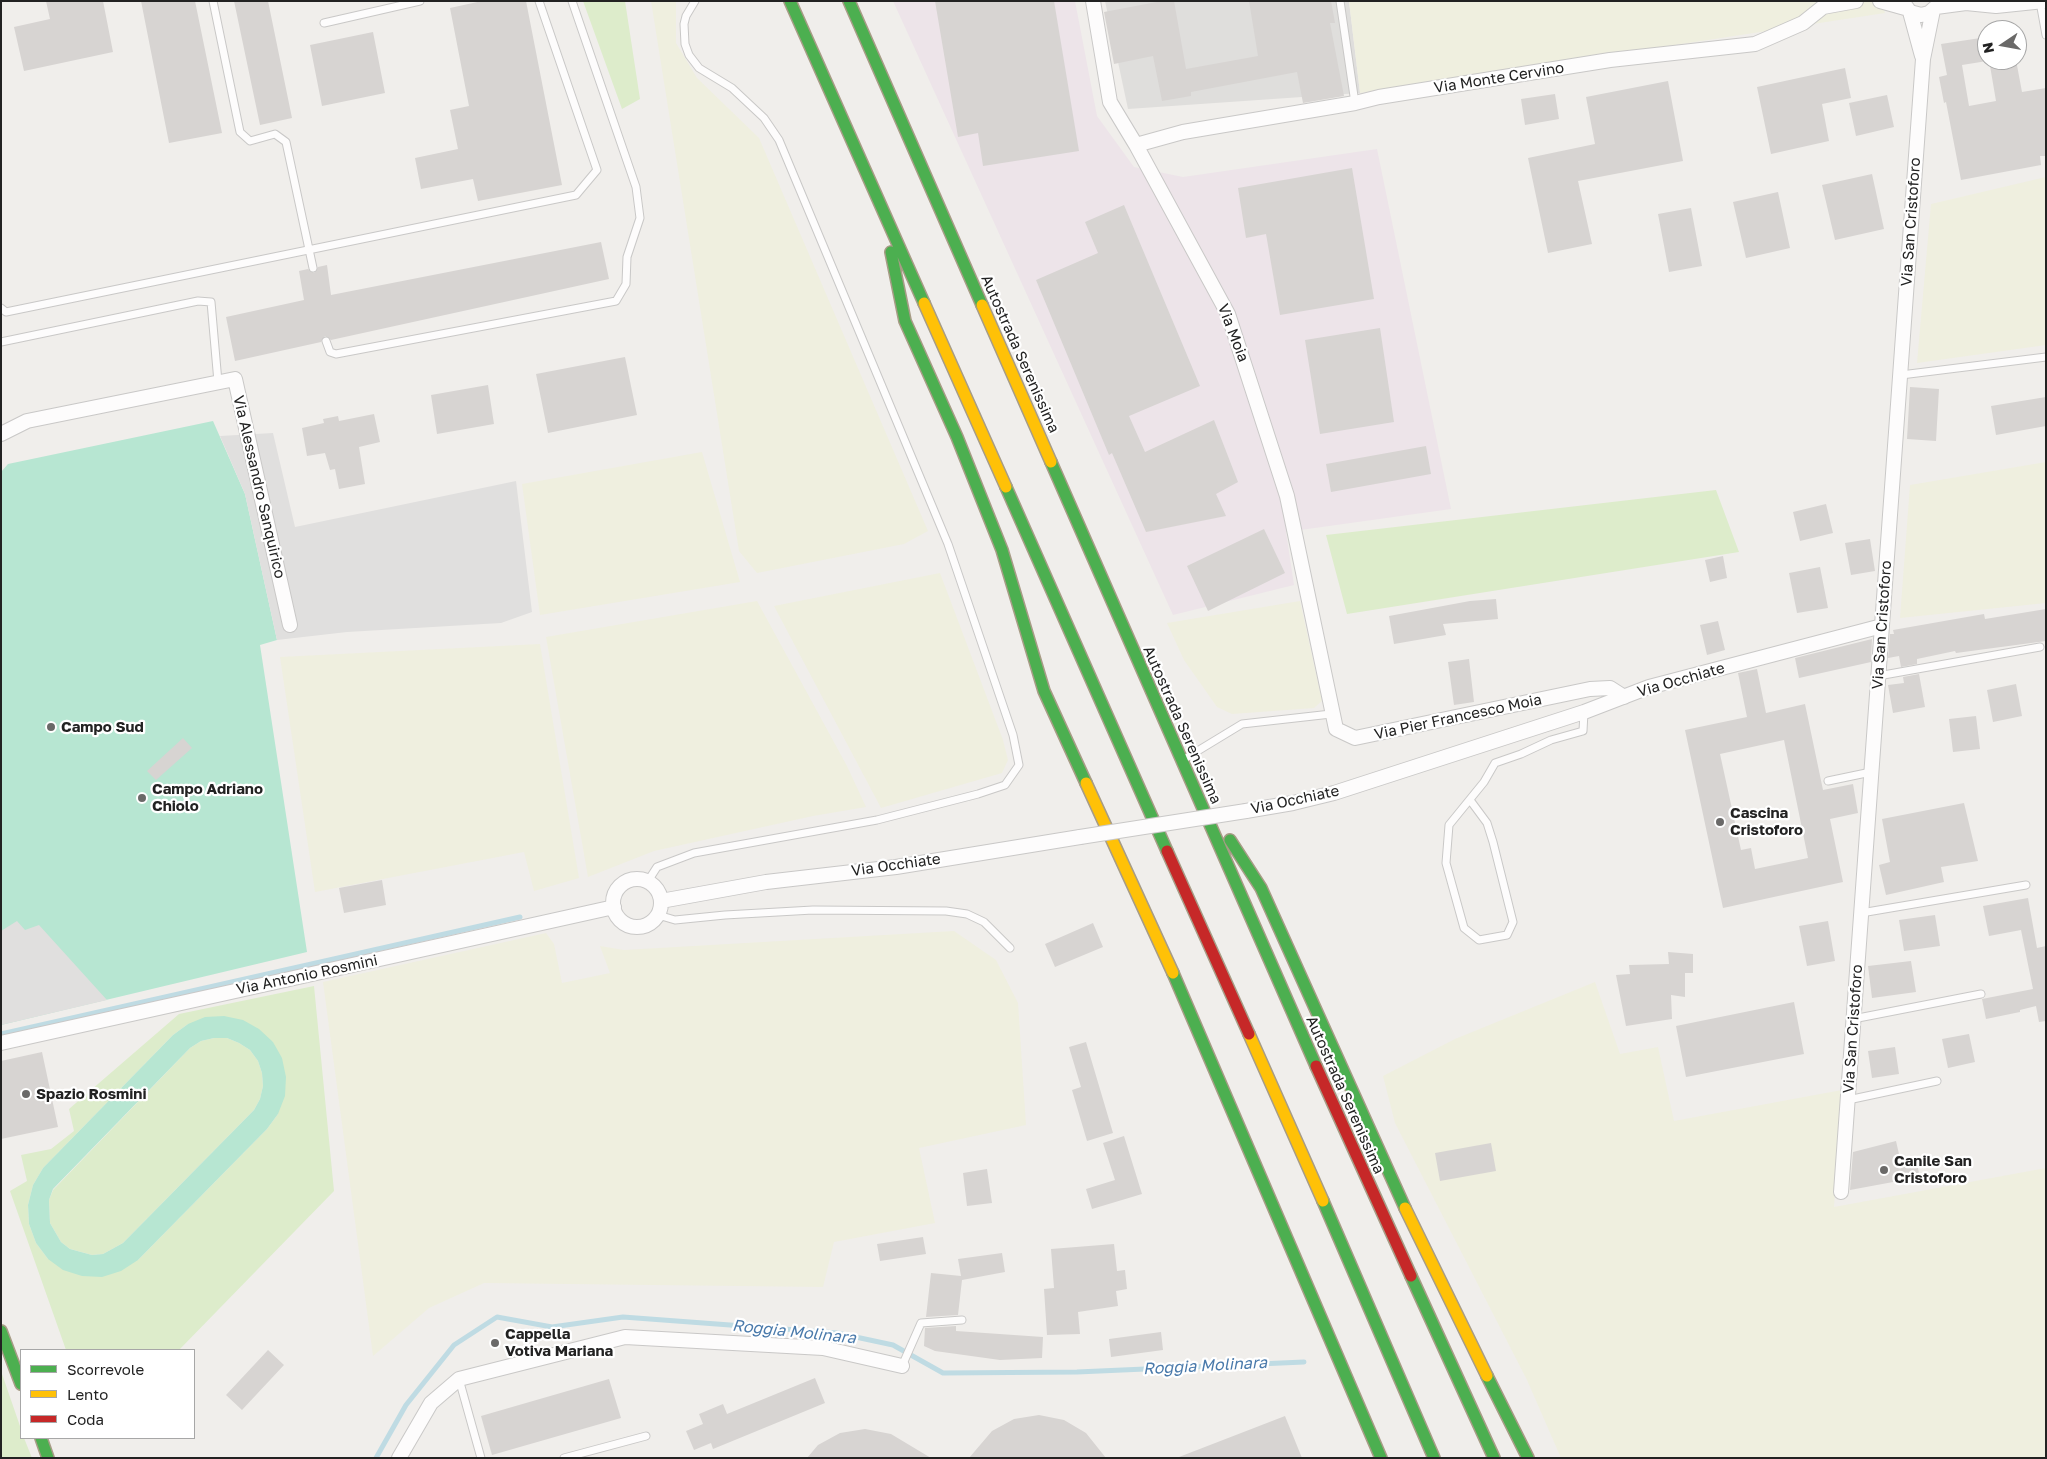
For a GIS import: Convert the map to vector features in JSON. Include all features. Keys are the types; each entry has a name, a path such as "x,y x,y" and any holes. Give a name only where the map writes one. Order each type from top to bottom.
{"main road":[{"path":"790,1 1292,1130 1434,1458"},
{"name":"Autostrada Serenissima","path":"849,1 1338,1117 1494,1458"},
{"path":"881,203 906,321 957,437 1002,550 1044,691 1169,964 1381,1458"},
{"path":"1182,761 1261,888 1418,1236 1528,1458"},
{"path":"1,1331 20,1381"},
{"path":"41,1439 48,1458"}],"street":[{"name":"Via Moia","path":"1093,1 1110,102 1136,145 1228,314 1287,496 1328,685"},
{"name":"Via Monte Cervino","path":"1136,145 1183,132 1355,103 1380,97 1610,60 1756,44 1803,23 1823,7 1856,1"},
{"path":"1880,1 1906,7 1921,15 1936,6 1965,2 1996,6 2042,2"},
{"name":"Via San Cristoforo","path":"1841,1192 1923,59 1936,6"},
{"name":"Via San Cristoforo","path":"1906,7 1923,59"},
{"name":"Via Alessandro Sanquirico","path":"1,434 27,421 235,379 290,625"},
{"name":"Via Occhiate","path":"661,901 766,882 896,867 1294,803 1334,793 1584,712 1649,686 1882,626"},
{"name":"Via Pier Francesco Moia","path":"1328,685 1331,714 1336,729 1355,738 1590,689 1610,688 1624,697"},
{"path":"632,879 648,881 657,889 661,901 658,915 645,925 629,926 616,915 614,907 615,892 625,881 632,879"},
{"name":"Via Antonio Rosmini","path":"1,1043 614,907"},
{"path":"399,1458 431,1403 459,1379 624,1337 823,1348 904,1362"}],"lane":[{"path":"213,1 240,132 250,141 275,134 286,142 313,268"},
{"path":"324,23 420,1"},
{"path":"1,308 6,312 576,195 597,170 538,1"},
{"path":"326,341 330,352 336,354 616,300 626,284 627,257 640,218 636,187 572,1"},
{"path":"648,881 656,867 694,853 877,820 978,794 1005,785 1019,765 1013,735 948,544 780,140 764,118 739,94 724,82 699,68 689,55 685,44 684,24 686,16 695,1"},
{"path":"1340,1 1355,103"},
{"path":"2042,2 2046,35"},
{"path":"1,342 198,300 210,302 218,382"},
{"path":"1901,376 2046,357"},
{"path":"1878,676 2040,647"},
{"path":"1470,800 1487,823 1493,842 1513,922 1507,936 1480,940 1464,928 1446,864 1449,825 1484,782 1495,763 1521,754 1551,740 1583,731 1584,712"},
{"path":"1182,761 1242,724 1331,714"},
{"path":"1828,781 1871,772"},
{"path":"1861,913 2026,885"},
{"path":"658,915 675,920 813,910 946,911 967,914 984,922 1010,948"},
{"path":"1853,1019 1981,994"},
{"path":"1848,1100 1938,1082"},
{"path":"904,1362 914,1335 921,1323 962,1320"},
{"path":"459,1379 481,1458"},
{"path":"564,1458 646,1436"}],"shaded area":[{"path":"893,1 1075,1 1097,116 1134,167 1183,177 1377,149 1451,509 1286,532 1294,585 1173,615"},
{"path":"1105,1 1349,1 1360,93 1128,109"},
{"path":"273,433 295,527 516,481 532,612 501,623 347,632 277,640 245,494 220,436"},
{"path":"17,921 25,930 39,925 107,1000 1,1025 1,931"}],"green space":[{"path":"583,1 625,1 640,99 622,109"},
{"path":"651,1 676,1 676,43 697,78 759,138 928,531 904,544 757,573 739,551"},
{"path":"1349,1 1882,1 1885,13 1360,93"},
{"path":"2046,177 2046,345 1917,363 1931,204"},
{"name":"Campo Adriano Chiolo","path":"213,421 245,494 277,640 260,645 307,952 1,1025 1,472 8,464"},
{"path":"702,452 740,582 540,615 522,484"},
{"path":"2046,462 2046,603 1900,618 1910,485"},
{"path":"1716,490 1739,552 1347,614 1326,535"},
{"path":"940,573 1003,740 1008,760 1002,773 881,808 774,606"},
{"path":"757,601 847,766 866,807 813,816 654,851 588,877 546,637"},
{"path":"1300,601 1322,701 1314,708 1232,714 1217,707 1184,660 1167,623"},
{"path":"540,644 579,878 534,891 524,852 315,892 280,657"},
{"path":"954,931 996,960 1018,1003 1026,1125 919,1148 935,1223 834,1242 823,1287 484,1283 429,1308 373,1356 323,982 546,933 554,944 562,983 610,973 600,946 624,950"},
{"path":"1595,982 1620,1054 1658,1047 1674,1121 1842,1090 1834,1207 2046,1168 2046,1458 1561,1458 1527,1380 1395,1123 1383,1076 1455,1039"},
{"path":"314,986 334,1191 180,1349 66,1349 10,1191 27,1181 21,1155 51,1149 74,1131 69,1109 179,1014","holes":["188,1024 273,1042 278,1114 267,1129 138,1260 48,1259 36,1243 29,1224 28,1205 33,1185 43,1168 173,1035"]},
{"path":"224,1016 243,1020 259,1029 273,1042 282,1058 286,1077 285,1096 278,1114 267,1129 138,1260 121,1271 102,1277 82,1276 63,1270 48,1259 36,1243 29,1224 28,1205 33,1185 43,1168 173,1035 188,1024 205,1017","holes":["227,1038 250,1050 258,1061 262,1073 263,1086 260,1099 254,1110 123,1243 103,1254 92,1255 70,1249 61,1242 50,1223 49,1200 53,1189 190,1048 201,1041"]},
{"path":"227,1038 239,1043 250,1050 258,1061 262,1073 263,1086 260,1099 254,1110 123,1243 103,1254 92,1255 70,1249 61,1242 50,1223 49,1200 53,1190 190,1048 201,1041"},
{"path":"1,1371 20,1426 20,1439 24,1439 32,1458 1,1458"}],"building":[{"path":"46,1 103,1 113,52 24,71 14,27 50,19"},
{"path":"141,1 195,1 222,133 169,143"},
{"path":"234,1 268,1 292,118 260,125"},
{"path":"482,1 526,1 562,185 478,201 473,179 421,189 415,158 458,149 450,110 469,106 450,8"},
{"path":"935,1 1054,1 1079,151 983,166 978,133 958,137"},
{"path":"1162,1 1174,1 1186,69 1258,56 1249,1 1331,1 1335,23 1330,23 1344,96 1303,103 1297,72 1191,92 1191,96 1162,101 1153,56 1114,64 1104,12"},
{"path":"373,32 385,93 322,106 310,45"},
{"path":"1977,39 1977,63 1962,65 1969,106 1996,101 1991,70 2018,70 2022,92 2046,88 2046,156 2040,156 2041,165 1961,180 1946,102 1944,103 1939,77 1947,75 1941,44"},
{"path":"1845,68 1851,98 1822,104 1829,141 1771,154 1757,87"},
{"path":"1668,81 1683,161 1578,181 1592,244 1548,253 1528,158 1595,144 1586,97"},
{"path":"1555,94 1559,119 1525,125 1521,99"},
{"path":"1887,95 1894,127 1856,136 1849,103"},
{"path":"1352,168 1374,299 1280,315 1266,234 1246,238 1238,188"},
{"path":"1872,174 1884,229 1835,240 1822,185"},
{"path":"1778,192 1790,248 1746,258 1733,202"},
{"path":"1124,205 1200,386 1129,416 1145,452 1214,420 1238,482 1216,494 1226,516 1146,532 1112,453 1109,455 1036,280 1098,253 1085,222"},
{"path":"1691,208 1702,266 1669,272 1658,214"},
{"path":"601,242 609,279 331,340 325,336 321,342 235,361 226,317 304,300 299,271 308,269 314,273 318,267 327,265 331,295"},
{"path":"1380,328 1394,422 1320,434 1305,340"},
{"path":"625,357 637,415 548,433 536,374"},
{"path":"488,385 494,424 437,434 431,395"},
{"path":"1910,387 1939,389 1936,441 1907,439"},
{"path":"2046,397 2046,426 1996,435 1991,406"},
{"path":"374,414 380,442 359,447 365,484 339,489 335,469 330,470 325,453 307,456 302,428 324,423 323,419 338,416 339,421"},
{"path":"1426,446 1431,474 1331,492 1326,464"},
{"path":"1826,504 1833,533 1800,541 1793,512"},
{"path":"1264,529 1285,573 1208,611 1187,566"},
{"path":"1870,539 1875,571 1851,575 1845,543"},
{"path":"1723,556 1727,578 1710,582 1705,560"},
{"path":"1820,567 1828,608 1797,613 1789,573"},
{"path":"1496,599 1498,619 1443,624 1446,635 1394,644 1389,616 1470,601"},
{"path":"2046,609 2046,641 1956,653 1955,651 1917,659 1917,664 1901,667 1899,656 1888,658 1890,634 1894,634 1893,630 1984,614 1985,619"},
{"path":"1718,621 1725,650 1707,655 1700,625"},
{"path":"1872,639 1871,662 1799,678 1795,658"},
{"path":"1469,659 1474,702 1454,705 1448,662"},
{"name":"Cascina Cristoforo","path":"1757,669 1766,713 1805,704 1823,790 1853,784 1858,813 1830,819 1843,882 1723,908 1685,730 1747,717 1738,673","holes":["1784,740 1808,858 1755,869 1751,848 1741,850 1720,754"]},
{"path":"1919,674 1925,707 1893,713 1888,685 1904,683 1903,677"},
{"path":"2016,684 2022,716 1993,722 1987,690"},
{"path":"1976,716 1980,749 1953,752 1949,719"},
{"path":"183,738 192,748 156,780 147,771"},
{"path":"1964,803 1978,861 1941,867 1944,882 1886,895 1879,865 1890,862 1882,819"},
{"path":"382,880 386,905 344,913 339,888"},
{"path":"2028,898 2037,948 2046,946 2046,1021 2039,1022 2036,1006 2020,1010 2020,1012 1986,1019 1982,999 2033,989 2021,930 1989,936 1983,906"},
{"path":"1935,915 1940,946 1904,951 1899,920"},
{"path":"1828,921 1835,961 1807,966 1799,926"},
{"path":"1093,923 1103,947 1055,967 1045,944"},
{"path":"1668,952 1693,954 1693,973 1685,973 1685,997 1671,995 1672,1019 1626,1026 1616,975 1630,974 1629,965 1669,964"},
{"path":"1911,961 1916,992 1872,998 1868,966"},
{"path":"1794,1002 1804,1054 1686,1077 1676,1026"},
{"path":"1969,1034 1975,1062 1948,1068 1942,1039"},
{"path":"1086,1042 1113,1133 1087,1141 1072,1090 1081,1087 1069,1047"},
{"path":"1895,1047 1899,1074 1872,1078 1868,1051"},
{"name":"Spazio Rosmini","path":"42,1052 58,1127 1,1139 1,1061"},
{"path":"1124,1136 1142,1194 1092,1209 1086,1189 1115,1180 1103,1143"},
{"name":"Canile San Cristoforo","path":"1896,1141 1901,1163 1916,1160 1920,1177 1850,1190 1853,1152"},
{"path":"1491,1143 1496,1171 1440,1181 1435,1153"},
{"path":"987,1169 992,1203 967,1206 963,1173"},
{"path":"923,1237 926,1254 880,1261 877,1244"},
{"path":"1114,1244 1117,1271 1125,1270 1127,1289 1116,1291 1118,1306 1078,1312 1080,1334 1047,1335 1044,1289 1054,1288 1051,1249"},
{"path":"1002,1253 1005,1272 962,1280 958,1315 926,1317 931,1273 961,1276 958,1259"},
{"path":"956,1326 956,1331 1043,1337 1042,1358 1000,1360 935,1351 924,1346 925,1328"},
{"path":"1161,1332 1163,1350 1111,1357 1109,1339"},
{"path":"268,1350 284,1365 242,1410 226,1395"},
{"path":"815,1378 825,1403 713,1449 711,1443 694,1450 686,1431 703,1424 699,1414 723,1404 727,1414"},
{"path":"609,1379 621,1418 492,1455 481,1416"},
{"path":"1039,1415 1064,1420 1086,1433 1106,1458 969,1458 992,1431 1014,1419"},
{"path":"1285,1416 1302,1458 1179,1458 1179,1457"},
{"path":"865,1429 891,1434 931,1458 807,1458 818,1445 840,1433"}],"waterway":[{"path":"1,1034 520,917"},
{"name":"Roggia Molinara","path":"376,1458 406,1405 454,1345 497,1317 552,1327 623,1317 837,1333 893,1345 943,1373 1077,1372 1304,1362"}],"traffic: fast":[{"path":"790,1 924,303"},
{"path":"849,1 982,305"},
{"path":"891,252 905,321 957,437 1002,550 1044,691 1086,783"},
{"path":"1051,462 1316,1066"},
{"path":"1006,487 1167,851"},
{"path":"1230,840 1261,888 1405,1208"},
{"path":"1173,973 1381,1458"},
{"path":"1323,1201 1434,1458"},
{"path":"1411,1276 1494,1458"},
{"path":"1,1331 20,1381"},
{"path":"1487,1376 1528,1458"},
{"path":"41,1439 48,1458"}],"traffic: slow":[{"path":"924,303 1006,487"},
{"path":"982,305 1051,462"},
{"path":"1086,783 1173,973"},
{"path":"1249,1034 1323,1201"},
{"path":"1405,1208 1487,1376"}],"traffic: jam":[{"path":"1167,851 1249,1034"},
{"path":"1316,1066 1411,1276"}],"place":[{"name":"Campo Sud","path":"51,727"},
{"name":"Campo Adriano Chiolo","path":"142,798"},
{"name":"Cascina Cristoforo","path":"1720,822"},
{"name":"Spazio Rosmini","path":"26,1094"},
{"name":"Canile San Cristoforo","path":"1884,1170"},
{"name":"Cappella Votiva Mariana","path":"495,1343"}]}
